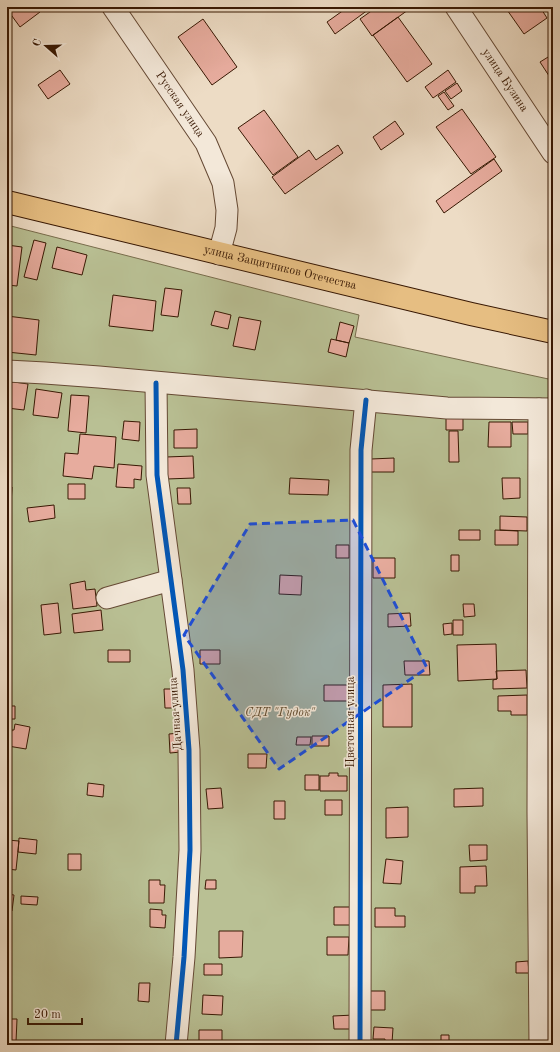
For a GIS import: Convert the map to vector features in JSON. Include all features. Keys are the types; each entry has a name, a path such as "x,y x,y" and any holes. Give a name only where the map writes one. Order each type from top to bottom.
{"main road":[{"name":"улица Защитников Отечества","path":"7,202 478,316 553,332"}],"street":[{"name":"Русская улица","path":"112,7 206,144 223,183 227,210 226,228 219,254"},
{"name":"улица Бузина","path":"456,7 553,153"},
{"path":"7,371 99,377 447,408 546,409 538,812 546,918 540,1045"},
{"name":"Дачная улица","path":"156,383 156,475 183,670 190,750 190,850 184,957 176,1045"},
{"name":"Цветочная улица","path":"360,1045 361,450 366,400"},
{"path":"107,598 171,580"}],"highlighted area":[{"path":"353,520 427,668 279,769 184,635 250,524"}],"green space":[{"name":"СДТ \"Гудок\"","path":"7,225 359,315 355,337 553,380 553,1045 7,1045"}],"building":[{"path":"16,7 37,7 40,12 20,27 9,12"},
{"path":"348,7 372,7 335,34 327,22"},
{"path":"377,7 406,7 408,10 372,36 360,19"},
{"path":"505,7 540,7 547,18 524,34"},
{"path":"398,17 432,64 407,82 373,35"},
{"path":"203,19 237,67 212,85 178,37"},
{"path":"553,54 553,82 540,62"},
{"path":"60,70 70,84 48,99 38,85"},
{"path":"448,70 456,82 433,98 425,87"},
{"path":"457,83 462,91 451,99 445,91"},
{"path":"444,92 454,106 448,110 438,96"},
{"path":"462,109 496,157 471,174 436,127"},
{"path":"264,110 298,157 273,175 238,128"},
{"path":"395,121 404,134 381,150 373,137"},
{"path":"338,145 343,153 285,194 272,177 309,150 316,160"},
{"path":"494,159 502,171 444,213 436,201"},
{"path":"34,240 46,243 37,280 24,277"},
{"path":"7,245 22,247 17,286 7,285"},
{"path":"57,247 87,255 82,275 52,268"},
{"path":"165,288 182,290 178,317 161,315"},
{"path":"113,295 156,301 153,331 109,326"},
{"path":"215,311 231,315 228,329 211,325"},
{"path":"7,316 39,320 36,355 7,352"},
{"path":"239,317 261,321 255,350 233,346"},
{"path":"340,322 354,326 349,343 336,340"},
{"path":"331,339 349,343 346,357 328,352"},
{"path":"7,381 28,384 24,410 7,408"},
{"path":"36,389 62,393 58,418 33,415"},
{"path":"71,395 89,396 86,433 68,431"},
{"path":"446,417 463,417 463,430 446,430"},
{"path":"124,421 140,422 139,441 122,439"},
{"path":"489,422 511,422 511,447 488,447"},
{"path":"512,422 528,422 528,434 513,434"},
{"path":"548,423 553,423 553,480 545,480"},
{"path":"197,429 197,448 174,448 174,430"},
{"path":"449,431 458,431 459,462 449,462"},
{"path":"80,434 116,437 114,468 94,466 92,479 63,476 65,453 78,454"},
{"path":"193,456 194,478 167,479 166,457"},
{"path":"394,458 394,472 371,472 371,459"},
{"path":"118,464 142,466 141,480 134,479 134,488 116,487"},
{"path":"290,478 329,480 328,495 289,494"},
{"path":"502,478 520,478 520,498 503,499"},
{"path":"549,482 553,482 553,494 549,494"},
{"path":"68,484 85,484 85,499 68,499"},
{"path":"7,487 12,487 11,505 7,505"},
{"path":"177,488 190,488 191,504 178,504"},
{"path":"54,505 55,518 29,522 27,508"},
{"path":"500,516 527,517 527,531 500,530"},
{"path":"459,530 480,530 480,540 459,540"},
{"path":"495,530 518,531 518,545 495,545"},
{"path":"336,545 349,545 349,558 336,558"},
{"path":"451,555 459,555 459,571 451,571"},
{"path":"373,558 395,558 395,578 373,578"},
{"path":"280,575 302,576 301,595 279,594"},
{"path":"85,581 86,590 95,589 97,606 73,609 70,584"},
{"path":"58,603 61,633 44,635 41,605"},
{"path":"463,604 474,604 475,616 464,617"},
{"path":"101,610 103,630 74,633 72,614"},
{"path":"410,613 411,626 388,627 388,614"},
{"path":"453,620 463,620 463,635 453,635"},
{"path":"452,623 452,634 444,635 443,624"},
{"path":"546,641 553,641 553,658 547,658"},
{"path":"496,644 497,679 458,681 457,645"},
{"path":"108,650 130,650 130,662 108,662"},
{"path":"200,650 220,650 220,664 200,664"},
{"path":"404,661 429,661 430,675 405,675"},
{"path":"526,670 527,688 493,689 493,680 497,679 496,671"},
{"path":"412,684 412,727 383,727 383,685"},
{"path":"324,685 348,685 348,701 324,701"},
{"path":"164,689 174,689 175,708 165,708"},
{"path":"551,693 553,693 553,716 551,716"},
{"path":"527,695 527,715 511,715 511,711 498,711 498,696"},
{"path":"7,706 15,706 15,719 7,719"},
{"path":"15,724 30,727 26,749 8,746"},
{"path":"180,733 181,752 170,753 169,734"},
{"path":"312,736 329,736 329,746 312,746"},
{"path":"297,737 311,737 310,745 296,745"},
{"path":"248,754 267,754 266,768 248,768"},
{"path":"329,773 338,773 338,776 347,776 347,791 320,791 320,776 329,776"},
{"path":"305,775 319,775 319,790 305,790"},
{"path":"88,783 104,785 103,797 87,795"},
{"path":"221,788 223,808 208,809 206,789"},
{"path":"483,788 483,806 454,807 454,789"},
{"path":"325,800 342,800 342,815 325,815"},
{"path":"274,801 285,801 285,819 274,819"},
{"path":"408,807 408,837 386,838 386,808"},
{"path":"19,838 37,840 36,854 18,852"},
{"path":"7,840 19,841 16,870 7,869"},
{"path":"469,845 487,845 487,860 470,861"},
{"path":"68,854 81,854 81,870 68,870"},
{"path":"386,859 403,861 401,884 383,883"},
{"path":"486,866 487,886 475,886 475,893 460,893 460,867"},
{"path":"149,880 160,880 160,885 165,885 164,903 149,903"},
{"path":"206,880 216,880 216,889 205,889"},
{"path":"7,894 14,895 12,911 7,911"},
{"path":"21,896 38,897 37,905 21,904"},
{"path":"334,907 354,907 354,925 334,925"},
{"path":"375,908 395,908 395,916 405,916 405,927 375,927"},
{"path":"150,909 162,910 162,915 166,915 165,928 150,927"},
{"path":"219,931 243,931 242,957 219,958"},
{"path":"327,937 349,937 348,955 327,955"},
{"path":"528,961 529,973 516,973 516,962"},
{"path":"204,964 222,964 222,975 204,975"},
{"path":"139,983 150,983 149,1002 138,1001"},
{"path":"369,991 385,991 385,1010 369,1010"},
{"path":"203,995 223,996 222,1015 202,1014"},
{"path":"354,1015 354,1029 334,1029 333,1016"},
{"path":"7,1019 17,1019 16,1042 7,1042"},
{"path":"374,1027 393,1028 392,1043 385,1043 385,1039 373,1039"},
{"path":"548,1027 553,1027 553,1045 548,1045"},
{"path":"199,1030 222,1030 222,1045 199,1045"},
{"path":"441,1035 449,1035 449,1045 441,1045"}],"cycle path":[{"path":"156,383 157,475 183,670 189,750 190,850 184,957 176,1045"},
{"path":"360,1045 361,450 366,400"}]}
